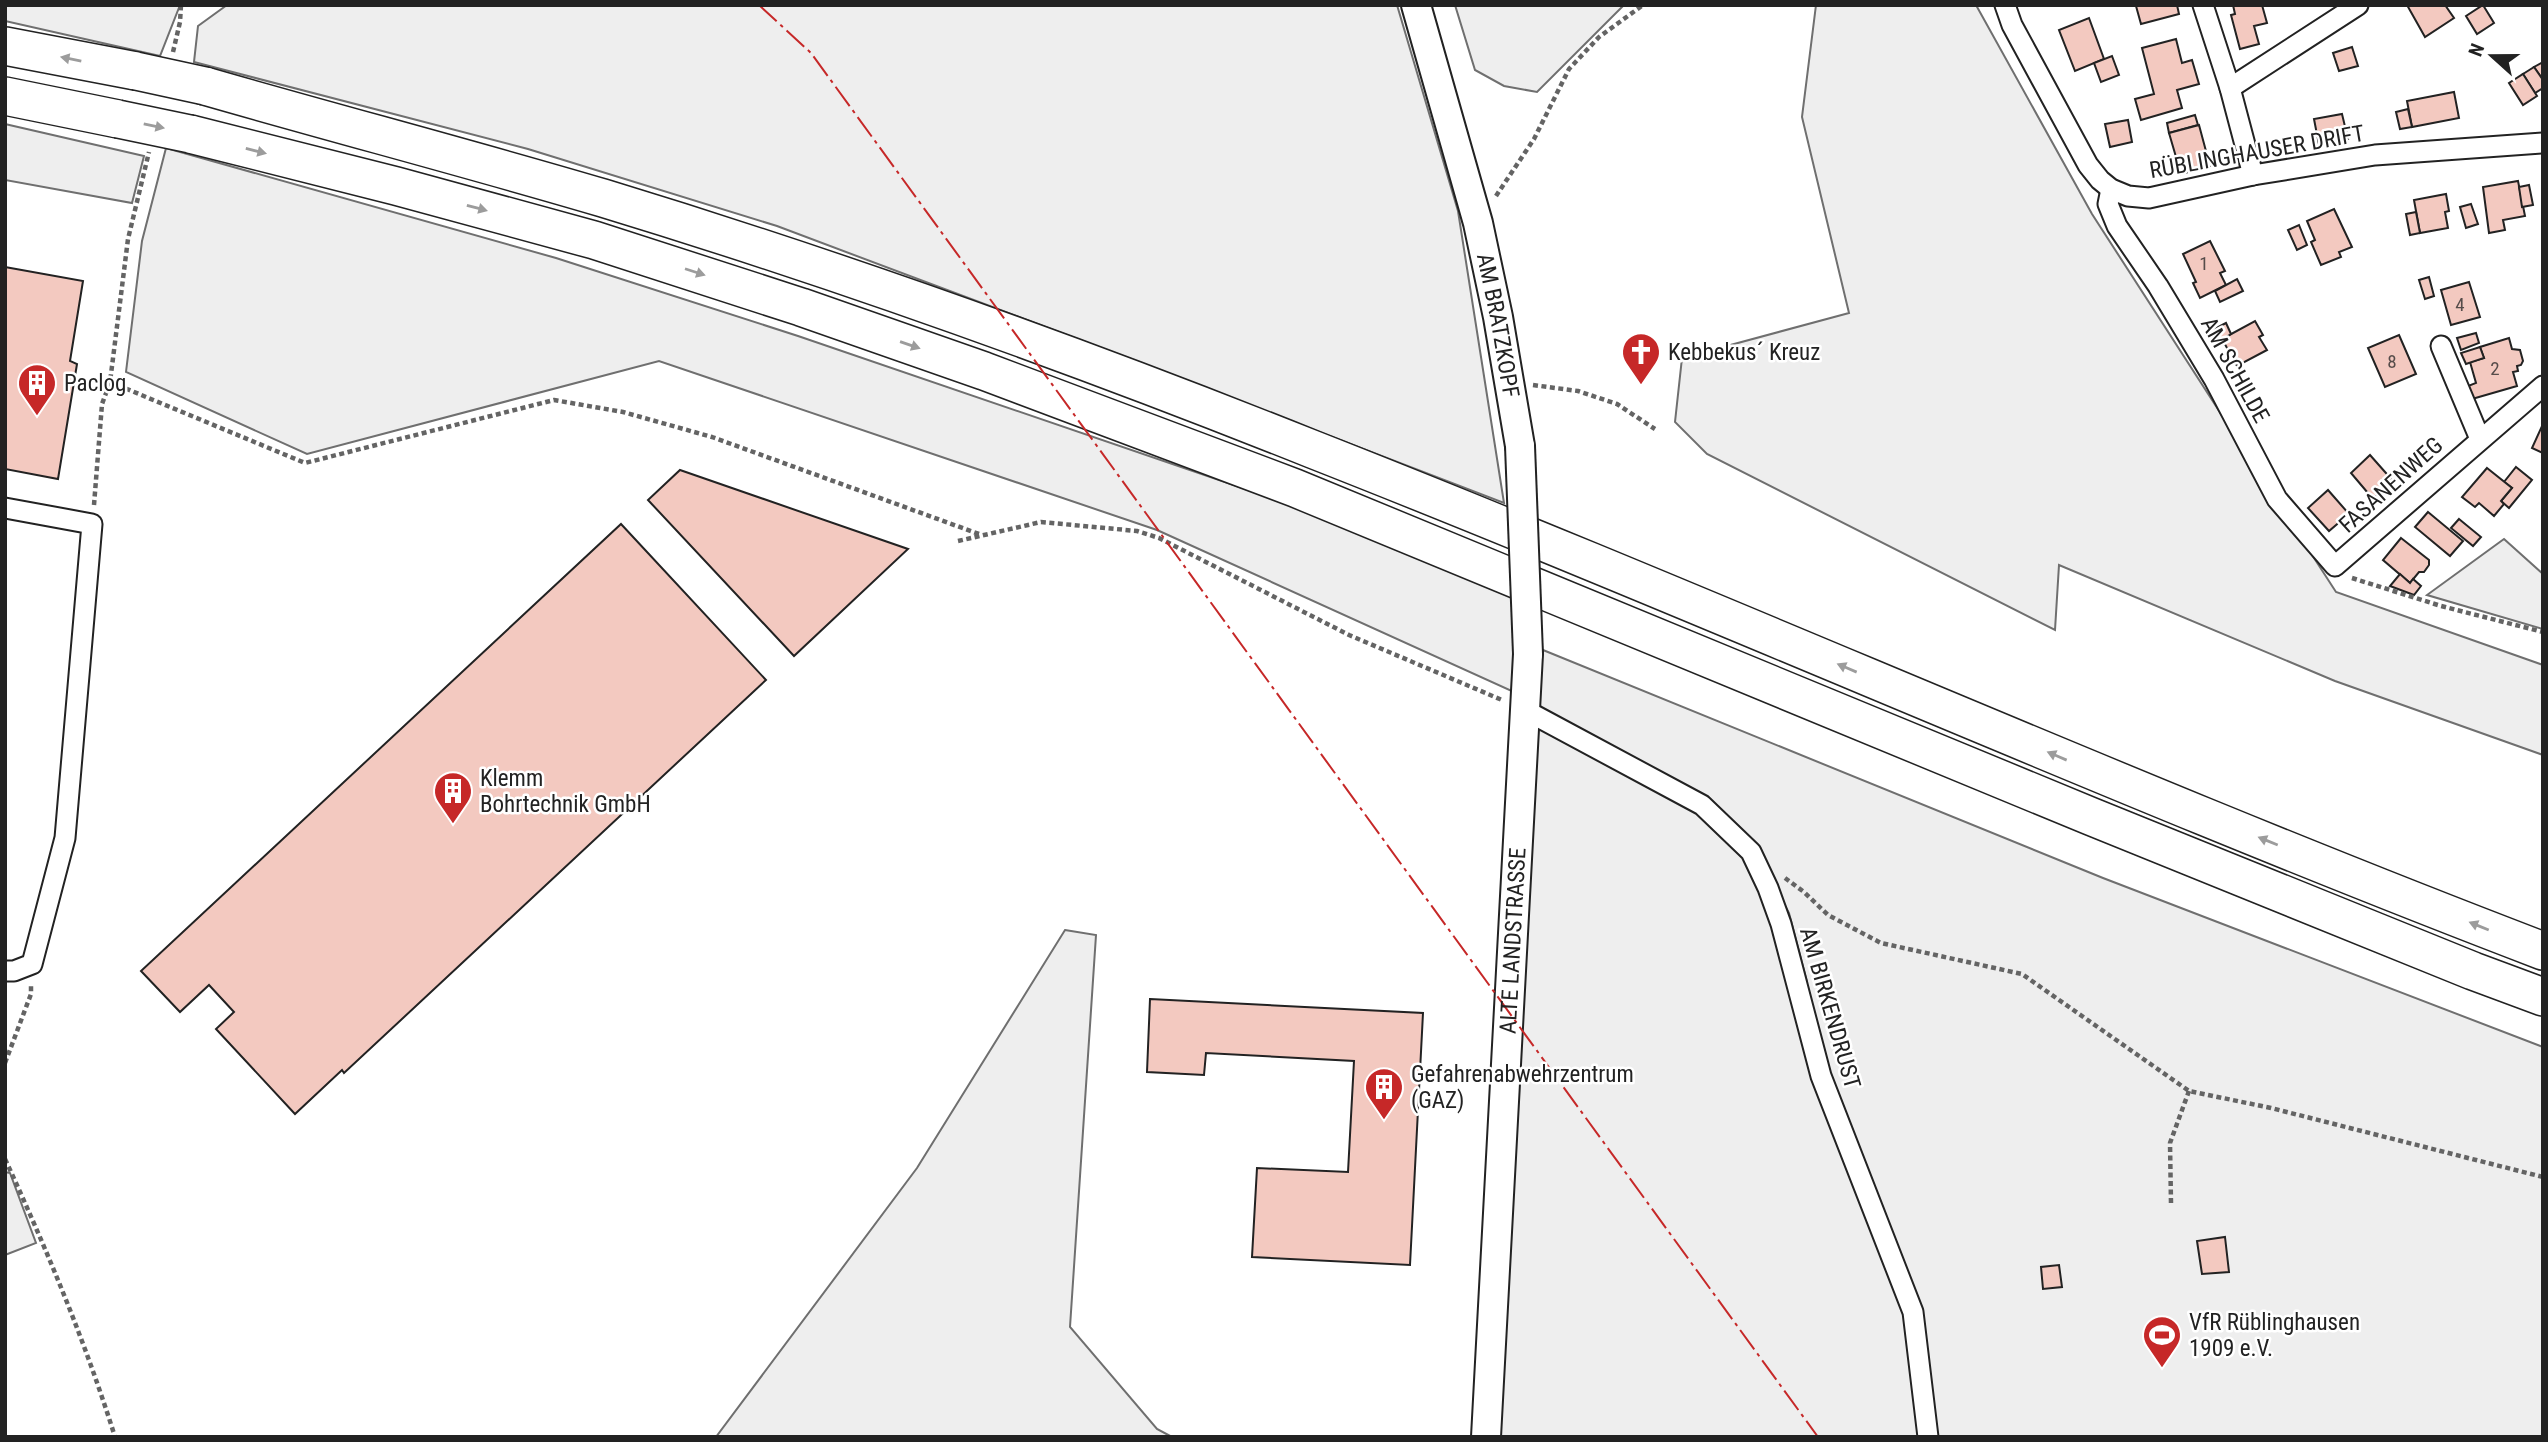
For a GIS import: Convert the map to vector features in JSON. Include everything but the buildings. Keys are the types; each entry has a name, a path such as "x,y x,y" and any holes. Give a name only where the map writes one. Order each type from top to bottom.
{"highway":[{"path":"5,46 153,67 205,86 600,198 779,254 989,327 1321,452 2107,776 2543,951"},
{"path":"5,96 190,134 594,240 801,307 984,371 1295,488 2090,816 2543,997"}],"street":[{"name":"AM BRATZKOPF","path":"1416,5 1478,223 1498,317 1520,446 1528,654"},
{"path":"2005,5 2012,25 2088,165 2111,189"},
{"path":"2203,5 2230,88 2253,175"},
{"path":"2230,88 2358,5"},
{"name":"RÜBLINGHAUSER DRIFT","path":"2111,189 2128,196 2149,198 2253,175 2375,155 2543,143"},
{"name":"AM SCHILDE","path":"2111,189 2108,204 2117,226 2158,286 2214,379 2277,499 2334,566"},
{"name":"FASANENWEG","path":"2441,346 2480,439"},
{"name":"FASANENWEG","path":"2334,566 2543,386"},
{"path":"5,508 92,524 65,838 32,964 14,971 5,971"},
{"name":"ALTE LANDSTRASSE","path":"1486,1437 1528,654"},
{"name":"AM BIRKENDRUST","path":"1525,710 1702,805 1751,852 1781,925 1821,1076 1913,1312 1928,1437"}],"path":[{"path":"153,67 180,22 181,5"},
{"path":"1478,223 1534,139 1569,69 1599,37 1643,5"},
{"path":"92,524 102,404 110,382 128,239 151,144"},
{"path":"110,382 305,463 554,400 623,412 712,438 979,534"},
{"path":"1528,385 1578,391 1617,404 1655,429"},
{"path":"958,541 979,534 1041,522 1137,531 1159,538 1349,635 1525,710"},
{"path":"2334,566 2342,575 2441,606 2543,632"},
{"path":"1751,852 1804,892 1828,915 1881,943 2022,974 2189,1091 2271,1108 2543,1177"},
{"path":"5,1063 31,994 32,964"},
{"path":"2171,1203 2170,1143 2189,1091"},
{"path":"5,1159 47,1251 94,1368 116,1437"}],"shaded area":[{"path":"5,5 180,5 160,56 5,21"},
{"path":"227,5 1397,5 1458,211 1504,503 777,226 528,149 194,62 198,26"},
{"path":"1455,5 1624,5 1537,92 1504,86 1475,70"},
{"path":"1816,5 1976,5 2092,214 2336,592 2543,665 2543,755 2335,681 2059,565 2055,630 1707,454 1675,422 1682,358 1849,313 1802,117"},
{"path":"5,124 144,156 132,203 5,180"},
{"path":"166,148 556,258 798,336 1295,506 1517,599 1516,693 1157,530 659,361 307,454 126,372 142,241"},
{"path":"2504,539 2543,574 2543,629 2427,595"},
{"path":"1543,650 2103,878 2543,1047 2543,1437 1496,1437 1505,1223 1516,1092 1533,723 1700,811 1747,856 1799,986 1807,982 1789,913 1756,851 1706,801 1632,763 1537,705"},
{"path":"1065,930 1096,935 1070,1327 1157,1429 1172,1437 716,1437 917,1168"},
{"path":"5,1172 10,1173 36,1243 5,1255"}],"power":[{"path":"759,5 811,53 1818,1437"}],"place":[{"name":"Kebbekus´ Kreuz","path":"1641,386"},
{"name":"Paclog","path":"37,417"},
{"name":"Klemm Bohrtechnik GmbH","path":"453,825"},
{"name":"Gefahrenabwehrzentrum (GAZ)","path":"1384,1121"},
{"name":"VfR Rüblinghausen 1909 e.V.","path":"2162,1369"}]}
